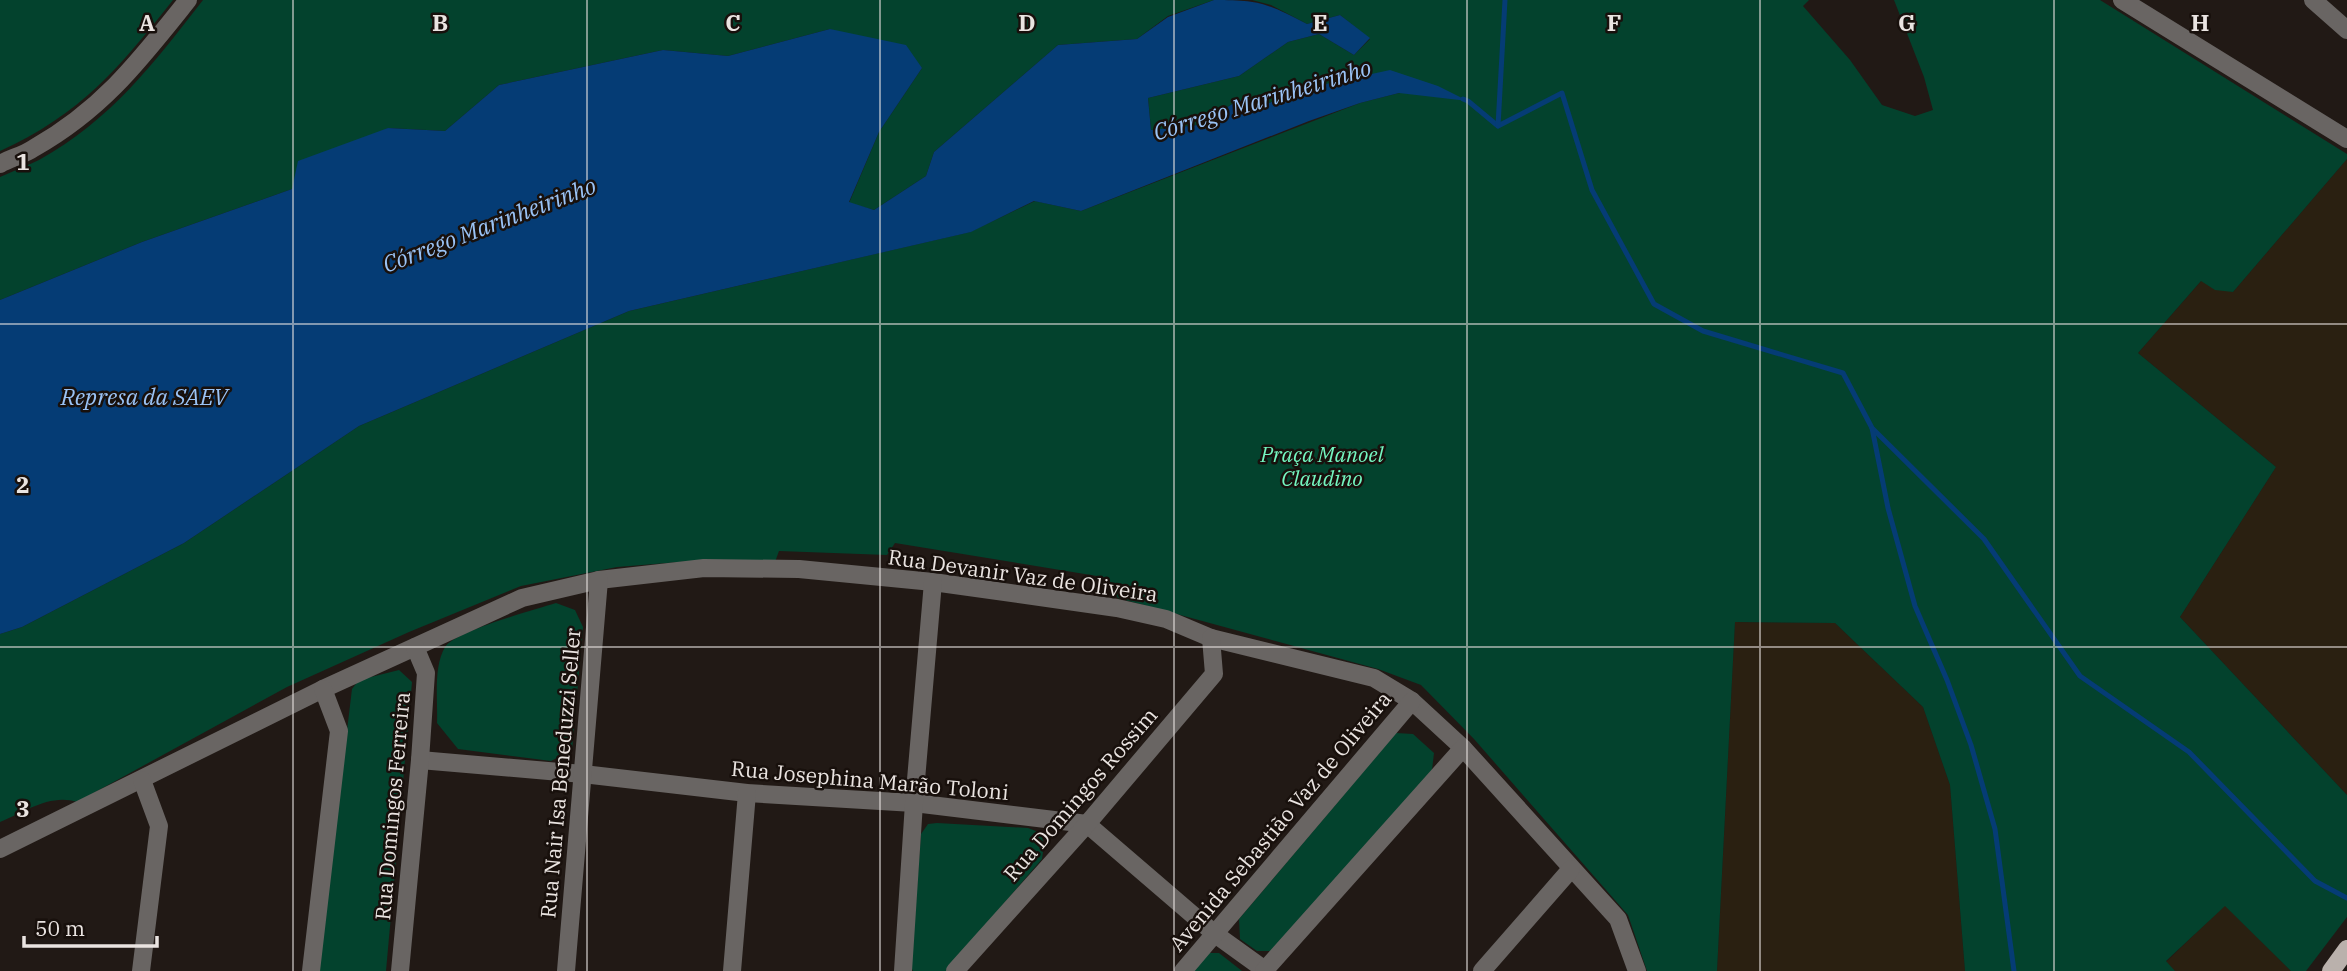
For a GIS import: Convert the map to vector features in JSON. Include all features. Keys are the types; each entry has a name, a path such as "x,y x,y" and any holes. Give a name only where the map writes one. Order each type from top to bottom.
{"main road":[{"path":"2331,971 2347,949"}],"street":[{"path":"0,164 33,150 65,129 118,86 188,0"},
{"path":"2122,0 2346,136"},
{"path":"2314,0 2347,30"},
{"name":"Rua Devanir Vaz de Oliveira","path":"0,849 323,689 522,598 599,580 717,568 799,569 933,582 1117,608 1166,619 1211,638 1374,678 1412,701 1464,748 1618,919 1637,971"},
{"name":"Rua Nair Isa Beneduzzi Seller","path":"566,971 599,580"},
{"path":"903,971 933,582"},
{"name":"Rua Domingos Rossim","path":"955,971 1087,824 1214,674 1211,638"},
{"name":"Rua Domingos Ferreira","path":"400,971 426,673 415,647"},
{"path":"311,971 339,731 323,689"},
{"name":"Avenida Sebastião Vaz de Oliveira","path":"1183,971 1412,701"},
{"path":"1087,824 1215,934 1264,970 1464,748"},
{"name":"Rua Josephina Marão Toloni","path":"420,760 583,774 747,793 914,803 1087,824"},
{"path":"141,971 159,826 142,780"},
{"path":"732,971 747,793"},
{"path":"1482,971 1571,869"}],"shaded area":[{"path":"2347,159 2347,795 2180,617 2276,467 2138,353 2202,280 2233,292"},
{"path":"1735,622 1835,623 1923,707 1950,785 1965,971 1717,971"},
{"path":"2225,905 2291,971 2175,971 2166,962"}],"green space":[{"path":"0,0 173,0 135,47 97,87 54,121 0,151"},
{"path":"203,0 1214,0 1168,16 1137,39 1058,45 934,152 926,176 874,210 849,203 879,132 922,68 830,29 728,56 663,50 499,85 445,131 388,128 292,189 142,242 0,300 0,177 39,160 65,144 110,108 149,68"},
{"name":"Praça Manoel Claudino","path":"1252,0 1809,0 1803,6 1850,60 1882,105 1915,116 1933,110 1924,77 1894,0 2100,0 2347,154 2347,159 2233,292 2215,290 2201,281 2138,353 2276,467 2180,617 2347,795 2347,917 2306,971 2291,971 2225,906 2166,961 2175,971 1965,971 1950,785 1923,707 1835,623 1735,622 1717,971 1647,971 1628,915 1474,739 1421,685 1378,669 1118,598 1111,588 1109,578 895,543 887,555 779,551 775,562 704,560 617,567 521,586 409,632 287,687 77,802 48,802 0,822 0,634 22,627 184,543 359,426 629,311 970,232 1035,201 1081,211 1360,103 1399,93 1321,85 1263,105 1239,100 1198,125 1151,130 1148,98 1239,76 1288,42 1319,34 1354,55 1370,39 1340,15 1307,24 1271,5"},
{"path":"556,603 575,610 583,627 572,750 551,761 458,749 437,723 437,674 445,647 463,634"},
{"path":"399,670 412,682 386,971 318,971 352,689 359,680"},
{"path":"1396,733 1413,734 1434,753 1432,770 1272,951 1257,951 1240,939 1239,919"},
{"path":"928,824 1028,828 1041,833 1044,845 1042,859 946,971 913,971 911,967 921,834"},
{"path":"1209,953 1219,953 1242,971 1194,971"}],"water":[{"name":"Represa da SAEV","path":"1214,0 1262,4 1307,24 1340,15 1370,38 1354,55 1319,34 1288,42 1239,76 1148,98 1151,130 1198,125 1239,100 1263,105 1321,85 1390,70 1438,86 1468,101 1399,93 1309,121 1081,211 1034,201 971,232 629,311 359,426 184,543 22,627 0,634 0,300 142,242 292,189 298,161 388,128 445,131 499,85 663,50 728,56 830,29 906,45 922,68 879,132 849,202 874,210 926,176 934,152 1058,45 1137,39 1168,17"}],"waterway":[{"path":"1498,126 1505,0"},
{"name":"Córrego Marinheirinho","path":"1463,99 1498,126 1562,93 1592,190 1654,304 1703,331 1843,373 1872,428 1984,539 2080,676 2189,752 2315,881 2347,898"},
{"path":"1872,428 1888,508 1915,606 1971,745 1995,829 2014,971"}]}
